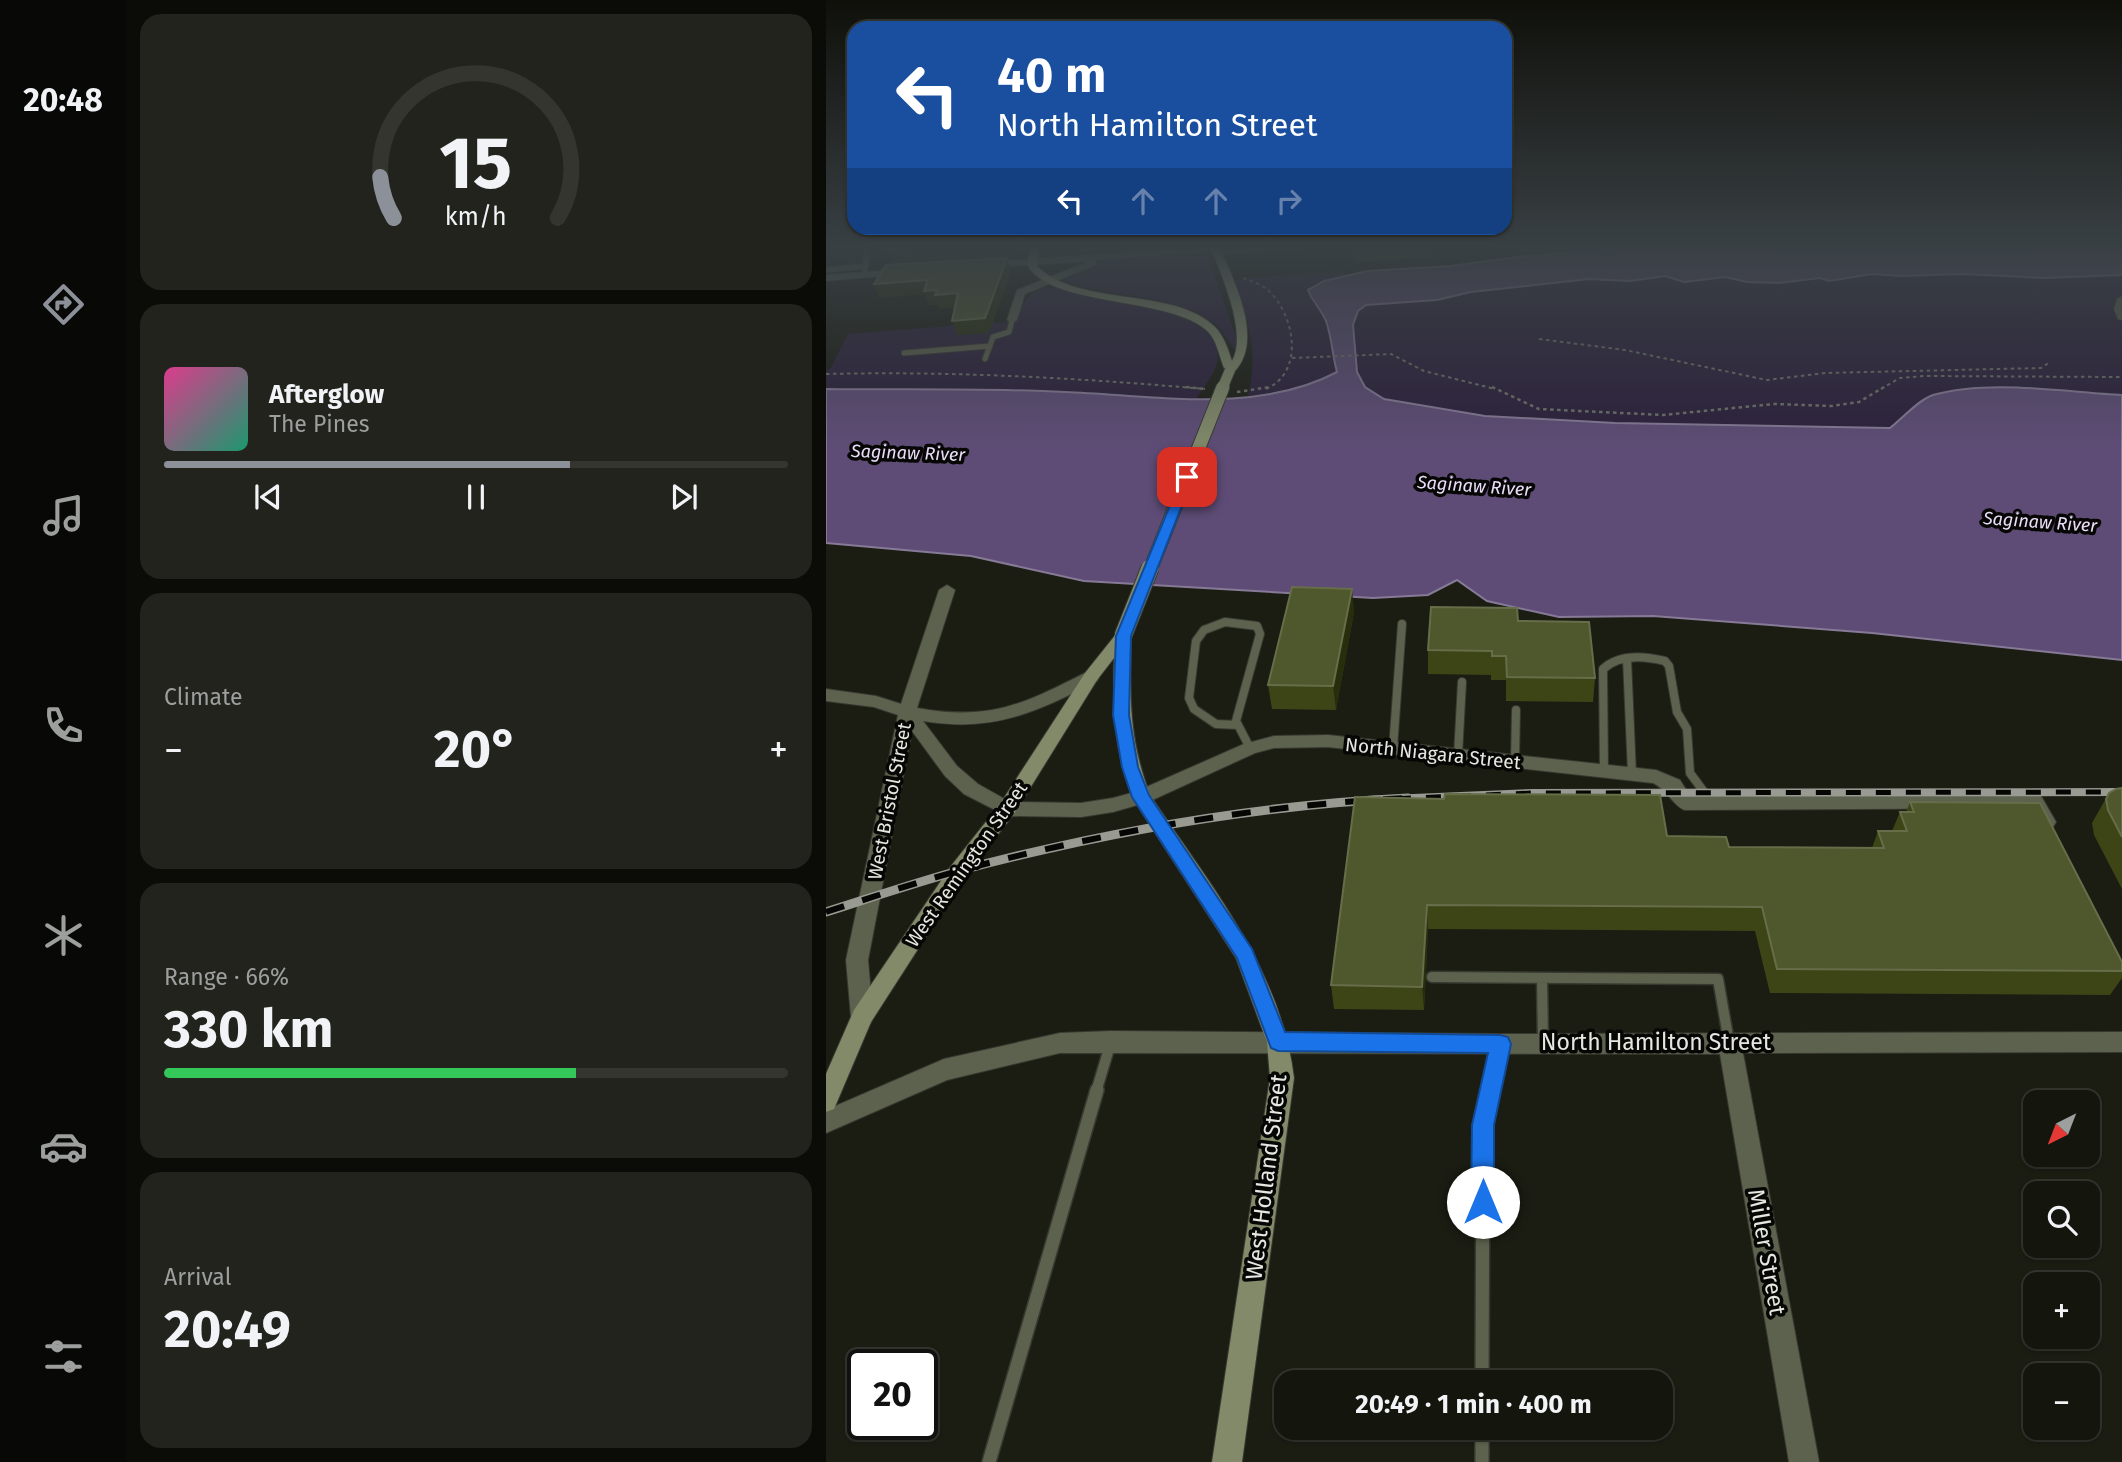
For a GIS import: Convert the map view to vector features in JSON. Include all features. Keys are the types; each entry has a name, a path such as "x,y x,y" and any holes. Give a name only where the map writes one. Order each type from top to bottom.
{"main road":[{"path":"1187,314 1211,328 1222,346 1230,370"},
{"path":"1124,636 1230,370 1238,362 1242,351 1241,328 1237,314"},
{"name":"West Remington Street","path":"826,1101 862,1017 958,871 1006,809 1091,677 1124,636"},
{"name":"West Holland Street","path":"1124,636 1121,715 1130,767 1141,797 1245,955 1278,1041 1282,1078 1227,1462"}],"street":[{"path":"1012,320 1014,314"},
{"name":"West Bristol Street","path":"862,1017 857,960 907,712 947,590"},
{"path":"826,695 876,702 907,712 960,720 999,717 1036,705 1091,677"},
{"name":"North Niagara Street","path":"907,712 951,771 971,789 1006,809 1081,810 1113,805 1141,797 1250,748 1274,742 1306,741 1656,777 1673,785 1685,803 2034,801 2053,834"},
{"name":"Miller Street","path":"1730,1042 1804,1462"},
{"name":"North Hamilton Street","path":"826,1122 944,1070 1060,1043 2122,1042"}],"lane":[{"path":"985,359 993,337 1009,332 1012,320"},
{"path":"904,353 990,346"},
{"path":"1238,725 1216,724 1194,709 1188,698 1196,641 1205,630 1224,622 1257,626 1260,634 1236,721 1250,748"},
{"path":"1393,748 1402,624"},
{"path":"1627,659 1632,774"},
{"path":"1604,771 1603,668 1612,660 1659,659 1669,666 1677,712 1687,729 1690,773 1711,802"},
{"path":"1458,755 1462,682"},
{"path":"1515,762 1516,710"},
{"path":"1432,977 1718,979 1730,1042"},
{"path":"1542,978 1543,1042"},
{"path":"989,1462 1111,1041"},
{"path":"1482,1370 1483,1125 1500,1044"},
{"path":"1482,1440 1482,1462"}],"path":[{"path":"1235,392 1257,391 1277,384 1292,358 1289,324 1283,314"},
{"path":"1539,339 1625,350 1767,380 1825,373 2041,368 2050,362"},
{"path":"1292,358 1391,354 1438,376 1491,387 1539,409 1663,415 1774,404 1832,406 1859,402 1900,378 1924,376 2122,377"},
{"path":"826,374 910,372 1104,380 1213,390"}],"shaded area":[{"path":"1019,314 1176,314 1198,325 1213,339 1218,356 1213,373 1196,399 1065,392 826,389 826,370 830,369 848,334 1017,321"},
{"path":"1199,314 1228,314 1236,337 1236,352 1218,326"},
{"path":"1245,314 1321,314 1329,331 1337,372 1294,389 1248,396 1253,366"},
{"path":"1357,314 2122,314 2122,395 1979,389 1931,396 1890,428 1615,423 1485,416 1384,399 1365,387 1357,372 1353,325"}],"water":[{"name":"Saginaw River","path":"1323,314 1357,314 1353,325 1357,372 1365,387 1384,399 1485,416 1615,423 1890,428 1927,397 1955,390 2002,387 2122,395 2122,660 1872,633 1653,616 1559,617 1487,601 1457,580 1428,595 1373,598 1084,581 971,556 826,543 826,389 1035,391 1203,399 1273,394 1306,385 1337,372"}],"building":[{"path":"953,314 986,314 985,318 952,321"},
{"path":"1292,587 1352,589 1333,686 1268,685"},
{"path":"1431,607 1517,608 1518,621 1589,622 1595,678 1507,677 1506,656 1492,656 1492,651 1428,650"},
{"path":"2122,788 2122,837 2108,810 2106,799 2109,793"},
{"path":"1445,794 1660,795 1667,836 1726,837 1729,847 1884,848 1878,831 1907,831 1900,812 1914,812 1910,802 2040,803 2122,962 2122,971 1777,969 1762,907 1427,905 1422,987 1331,985 1355,797 1444,799"}],"railway":[{"path":"1400,799 1533,793 2122,792"},
{"path":"1400,799 1408,798"},
{"path":"826,912 958,871 1069,844 1238,814 1400,799"},
{"path":"1366,800 1400,799"}],"route":[{"path":"1187,477 1124,636 1121,715 1130,767 1141,797 1245,955 1278,1041 1500,1044 1483,1125 1483,1202"}]}
